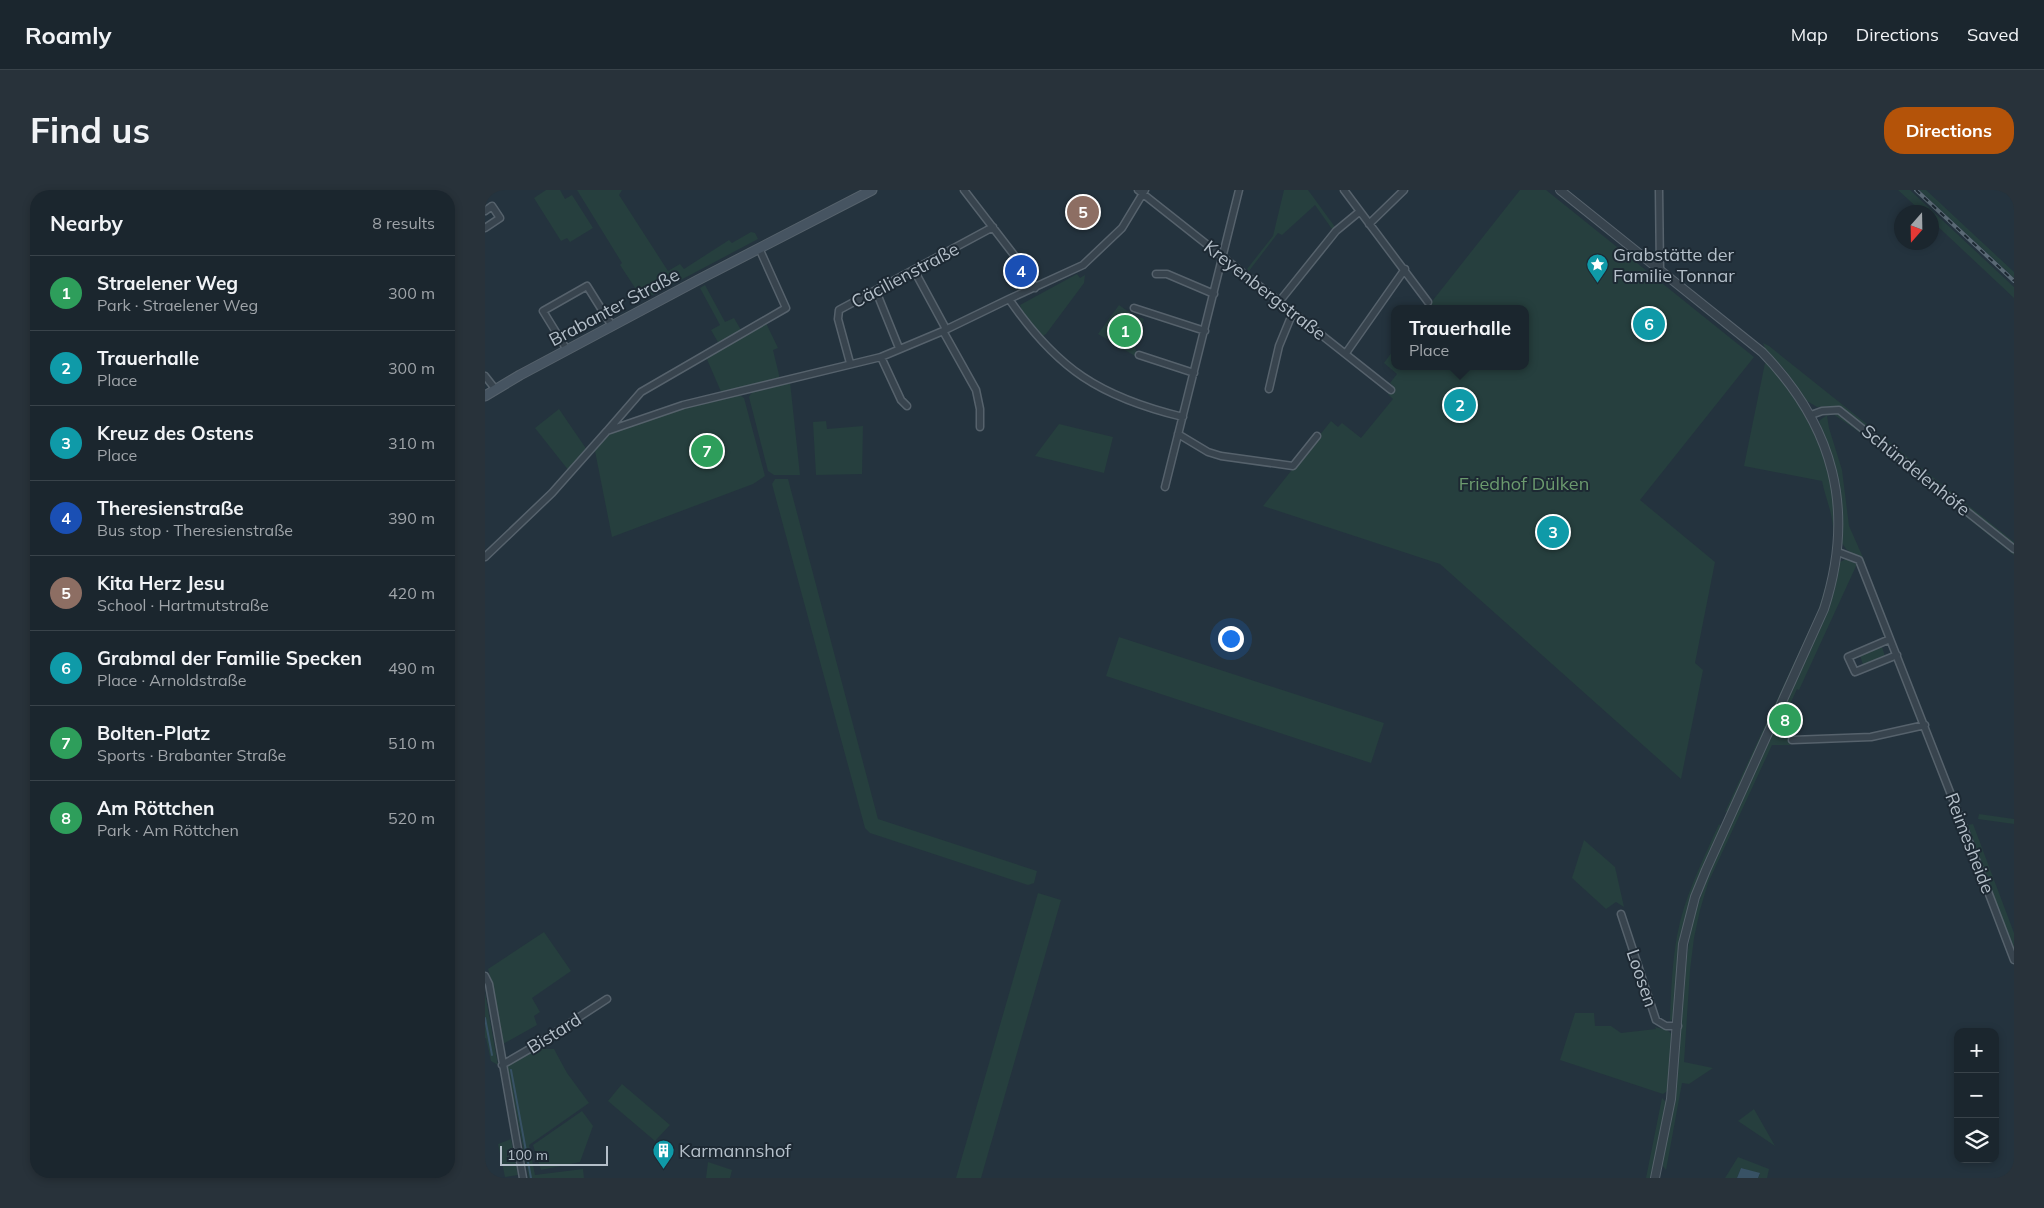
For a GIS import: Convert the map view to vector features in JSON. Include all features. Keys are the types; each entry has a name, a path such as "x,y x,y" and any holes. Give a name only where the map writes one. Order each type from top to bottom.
{"main road":[{"name":"Brabanter Straße","path":"485,396 612,326 872,190"}],"street":[{"path":"964,190 1024,268 1035,288"},
{"path":"1165,487 1239,190"},
{"path":"1344,190 1428,302"},
{"path":"1369,224 1404,190"},
{"path":"1560,190 1762,352 1781,371 1798,393 1823,440 1836,486 1839,517 1838,552 1824,609 1726,822 1695,897 1683,944 1671,1099 1655,1178"},
{"path":"1659,190 1660,270"},
{"path":"607,431 683,406 795,379 850,363 881,357 944,330 1083,265 1122,228 1142,191"},
{"name":"Kreyenbergstraße","path":"1142,191 1391,390"},
{"path":"485,211 493,206 500,218 485,228"},
{"path":"1279,302 1335,231 1359,212"},
{"name":"Cäcilienstraße","path":"850,363 837,319 839,310 993,227"},
{"path":"485,557 552,493 641,392 786,308 759,248"},
{"path":"1346,353 1405,269"},
{"path":"914,270 976,390 980,409 980,427"},
{"path":"1156,274 1167,274 1214,294"},
{"path":"567,350 543,311 587,286 612,326"},
{"path":"876,291 899,348"},
{"path":"1009,299 1022,318 1043,342 1077,375 1114,395 1146,407 1183,417"},
{"path":"1135,308 1205,331"},
{"path":"1269,389 1279,346 1293,312"},
{"path":"1139,355 1194,373"},
{"path":"881,357 901,400 907,406"},
{"path":"485,376 496,390"},
{"name":"Schündelenhöfe","path":"1811,415 1822,411 1839,410 2014,549"},
{"path":"1178,434 1208,452 1221,456 1293,466 1317,436"},
{"name":"Reimesheide","path":"1838,552 1859,560 1925,725 2014,960"},
{"path":"1890,639 1849,657 1855,672 1897,655"},
{"path":"1793,740 1871,737 1925,725"},
{"name":"Loosen","path":"1621,914 1656,1020 1666,1026 1678,1026"},
{"name":"Bistard","path":"485,976 489,984 523,1178"},
{"name":"Bistard","path":"502,1065 607,1000"}],"green space":[{"path":"546,190 560,190 565,199 572,195 593,228 570,242 567,238 561,241 534,198"},
{"path":"577,190 622,190 619,195 668,271 680,264 684,269 729,240 732,243 751,232 755,233 758,239 643,300 620,265 622,263"},
{"path":"1284,190 1308,190 1335,227 1332,229 1315,205 1282,235 1278,233 1249,271 1247,269 1273,236"},
{"name":"Friedhof Dülken","path":"1520,190 1546,190 1754,357 1640,500 1715,562 1695,663 1703,670 1681,779 1440,564 1263,506 1331,421 1338,427 1342,423 1361,438 1393,399 1388,394 1394,387 1390,383 1397,374 1392,370 1529,370 1529,305 1429,305"},
{"path":"1898,190 1910,190 1926,205 1914,205"},
{"path":"1919,190 1926,190 2014,272 2014,278 1939,209 1939,205 1935,205"},
{"path":"1939,217 2014,287 2014,298 1939,228"},
{"path":"1077,274 1080,278 1085,275 1084,283 1043,336 1029,322 1020,305"},
{"path":"705,285 725,322 734,318 741,330 719,344 711,330 720,325 700,288"},
{"path":"1119,305 1133,315 1144,319 1135,348 1137,352 1135,356 1098,334"},
{"path":"766,323 778,348 773,350 780,379 722,394 706,357"},
{"path":"1763,343 1873,429 1867,429 1842,409 1832,406 1817,407 1807,401 1785,370 1766,351"},
{"name":"Friedhof Dülken","path":"1391,353 1391,369 1384,363"},
{"path":"1765,363 1776,370 1804,409 1817,432 1826,457 1832,483 1835,510 1835,537 1833,563 1827,589 1811,633 1728,811 1725,812 1818,611 1830,570 1834,538 1830,510 1822,481 1744,466"},
{"path":"790,382 800,475 774,475 768,471 749,397 752,392"},
{"path":"739,395 744,398 765,476 753,484 612,537 595,451 605,439 611,434 641,421 691,406"},
{"path":"559,409 587,450 569,471 535,428"},
{"path":"1826,412 1835,412 1843,416 2014,552 2014,555 1855,429 1833,414 1827,416 1842,470 1849,526 1865,562 1846,549 1842,543 1841,511 1837,481 1819,421 1827,415"},
{"path":"826,421 827,429 863,426 862,474 816,475 813,422"},
{"path":"1059,424 1113,437 1104,473 1035,456"},
{"path":"1879,434 2014,542 2014,546 1883,441"},
{"path":"775,479 788,479 878,819 1037,871 1034,883 1028,885 870,833 865,828 772,484"},
{"path":"1846,559 1857,564 1799,690 1797,689 1787,711 1790,745 1772,745 1708,883 1700,910 1690,970 1684,1062 1713,1068 1689,1084 1682,1083 1666,1170 1662,1165 1675,1099 1687,956 1692,923 1711,866 1825,617 1835,589 1840,562"},
{"path":"1119,637 1384,723 1371,763 1106,676"},
{"path":"1882,647 1885,656 1863,665 1860,655"},
{"path":"1979,814 2014,819 2014,824 1978,819"},
{"path":"1719,824 1721,826 1690,903 1676,1017 1670,1021 1674,957 1680,921 1695,879"},
{"path":"1973,824 2014,933 2014,952 1968,825"},
{"path":"1584,840 1615,867 1624,907 1616,902 1606,909 1572,878"},
{"path":"1038,893 1061,900 981,1178 956,1178"},
{"path":"544,932 571,971 532,998 540,1012 534,1016 537,1025 503,1044 488,969"},
{"path":"485,993 498,1065 491,1061 485,1038"},
{"path":"1575,1013 1594,1013 1595,1026 1611,1026 1621,1033 1656,1029 1655,1027 1667,1030 1674,1036 1669,1090 1663,1094 1560,1060"},
{"path":"536,1049 554,1049 567,1073 589,1103 529,1145 535,1175 583,1169 584,1178 529,1178 507,1065"},
{"path":"622,1084 670,1125 655,1141 608,1101"},
{"path":"1662,1098 1667,1103 1662,1134 1650,1178 1646,1178"},
{"path":"1754,1109 1775,1146 1738,1121"},
{"path":"582,1111 593,1126 580,1162 541,1170 533,1145"},
{"path":"511,1139 518,1175 505,1177 498,1144"},
{"path":"1738,1157 1769,1169 1767,1178 1758,1178 1760,1174 1741,1168 1737,1178 1725,1178"},
{"path":"708,1162 732,1170 730,1178 706,1178"}],"water":[{"path":"1741,1168 1760,1173 1758,1178 1737,1178"}],"waterway":[{"path":"485,1018 492,1055"},
{"path":"511,1070 531,1178"}],"railway":[{"path":"1916,190 2014,281"}],"place":[{"name":"Kita Herz Jesu","path":"1083,212"},
{"name":"Theresienstraße","path":"1021,271"},
{"name":"Grabstätte der Familie Tonnar","path":"1597,283"},
{"name":"Grabmal der Familie Specken","path":"1649,324"},
{"name":"Straelener Weg","path":"1125,331"},
{"name":"Trauerhalle","path":"1460,405"},
{"name":"Bolten-Platz","path":"707,451"},
{"name":"Kreuz des Ostens","path":"1553,532"},
{"name":"Am Röttchen","path":"1785,720"},
{"name":"Karmannshof","path":"663,1169"}]}
